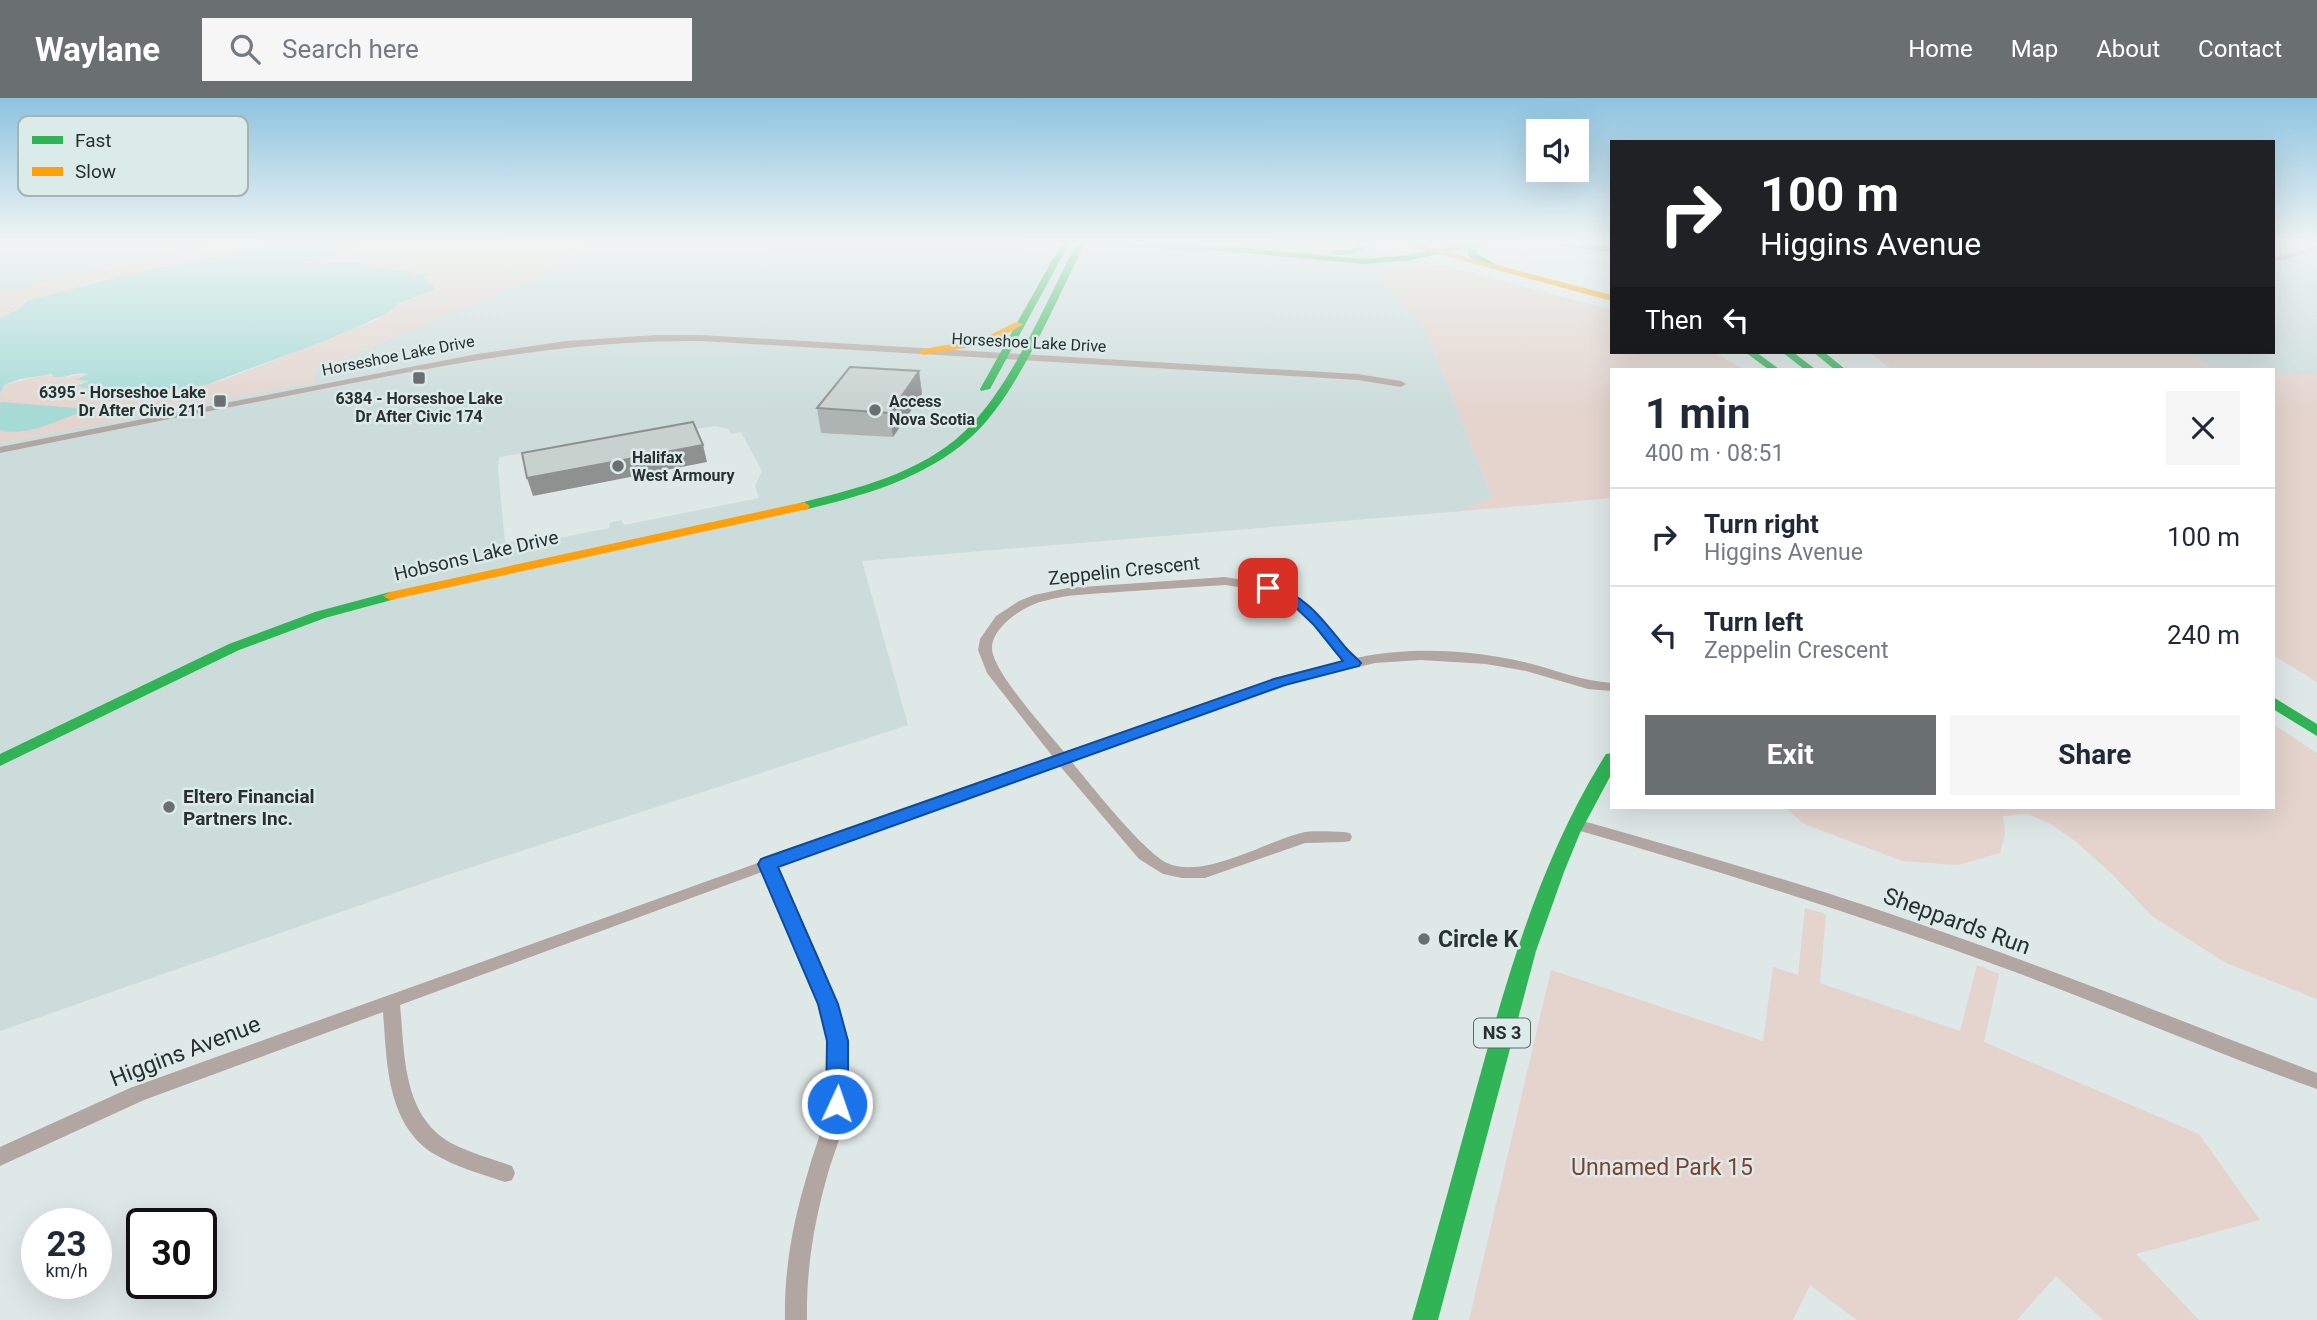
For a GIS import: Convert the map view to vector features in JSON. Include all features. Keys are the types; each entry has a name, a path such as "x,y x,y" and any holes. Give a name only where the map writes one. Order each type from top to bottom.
{"main road":[{"path":"1009,360 1020,323 1035,298"},
{"path":"1009,360 1052,298"},
{"path":"923,352 983,343 999,338 1020,323"},
{"path":"1753,354 1773,368"},
{"path":"1790,354 1809,368"},
{"path":"1800,354 1818,368"},
{"path":"1821,354 1839,368"},
{"name":"Hobsons Lake Drive","path":"0,761 198,663 287,626 417,588 850,496 877,487 920,467 953,446 982,420 1009,360"},
{"path":"2275,685 2317,712"},
{"path":"2275,703 2317,731"},
{"name":"NS 3","path":"1425,1320 1514,990 1546,888 1576,824 1610,762"}],"street":[{"name":"Horseshoe Lake Drive","path":"0,450 458,358 579,341 667,337 817,349 1401,384 1358,377 1292,377"},
{"name":"Horseshoe Lake Drive","path":"0,460 425,372 547,352 664,346 923,352 1009,360"},
{"name":"Zeppelin Crescent","path":"1344,837 1304,838 1205,872 1167,869 1145,855 1077,778 1064,758 994,673 985,650 986,639 1001,619 1023,604 1038,598 1068,592 1225,581 1258,585 1297,601 1319,621 1341,652 1354,663"},
{"path":"796,1320 797,1263 821,1162 834,1127 839,1061 828,1004 767,864 1279,682 1354,663 1389,657 1459,658 1516,665 1586,684 1610,687"},
{"path":"1586,684 1610,700"},
{"name":"Sheppards Run","path":"1576,824 1719,865 1864,912 2022,968 2317,1081"},
{"name":"Higgins Avenue","path":"0,1157 23,1144 137,1094 767,864"},
{"path":"391,1001 403,1096 413,1120 427,1137 446,1149 505,1173"}],"shaded area":[{"path":"486,298 1398,298 1424,325 1492,497 1463,511 862,561 908,725 432,880 0,1031 0,443 315,381 313,371","holes":["694,424 696,429 715,426 728,429 732,434 741,432 762,471 755,486 759,498 624,525 621,520 609,523 610,528 533,543 528,538 505,543 499,457"]},
{"path":"2275,298 2317,298 2317,374 2275,374 2275,368 2211,368 2190,354 2275,354"}],"green space":[{"path":"0,298 44,298 25,304 0,318"},
{"path":"416,298 486,298 313,371 316,381 0,443 0,394 4,385 44,375 66,377 88,374 78,381 90,380 79,384 107,392 135,387 176,390 226,379 376,320 390,312 394,306"},
{"path":"1398,298 1567,298 1610,309 1610,354 1717,354 1741,368 1610,368 1610,498 1463,511 1492,497 1424,325"},
{"path":"1872,354 2190,354 2211,368 1890,368"},
{"path":"2275,374 2317,374 2317,682 2275,656"},
{"path":"2275,725 2317,753 2317,999 2226,963 2152,916 2111,873 2075,841 2051,824 2027,814 2003,816 2005,834 2000,853 1958,865 1902,861 1804,824 1786,809 2275,809"},
{"name":"Unnamed Park 15","path":"1805,908 1826,914 1820,983 1960,1031 1977,965 1999,974 1984,1042 2199,1134 2260,1220 2136,1254 2199,1320 2103,1320 2056,1276 2017,1320 1857,1320 1810,1285 1793,1320 1469,1320 1551,970 1763,1041 1773,967 1798,975"}],"water":[{"path":"414,298 400,303 386,314 327,340 208,384 176,390 135,387 111,392 76,386 89,381 76,380 88,374 53,377 52,374 20,379 4,385 0,394 0,318 17,310 29,300"},
{"path":"2,402 88,409 45,426 10,432 0,430"}],"building":[{"path":"850,367 919,371 890,413 817,408"},
{"path":"693,422 703,445 527,478 522,453"}],"traffic: fast":[{"path":"985,389 1035,298"},
{"path":"804,506 851,494 901,476 948,450 967,435 983,418 1011,376 1053,298"},
{"path":"1753,354 1773,368"},
{"path":"1790,354 1809,368"},
{"path":"1821,354 1839,368"},
{"path":"0,761 234,647 320,615 390,596"},
{"path":"2275,703 2317,731"},
{"path":"1425,1320 1526,951 1572,833 1610,762"}],"traffic: slow":[{"path":"923,352 985,342 1019,324"},
{"path":"390,596 804,506"}],"place":[{"name":"6384 - Horseshoe Lake Dr After Civic 174","path":"419,378"},
{"name":"6395 - Horseshoe Lake Dr After Civic 211","path":"220,401"},
{"name":"Access Nova Scotia","path":"875,410"},
{"name":"Halifax West Armoury","path":"618,466"},
{"name":"Eltero Financial Partners Inc.","path":"169,807"},
{"name":"Circle K","path":"1424,939"}],"route":[{"path":"837,1104 839,1061 828,1004 767,864 1279,682 1354,663 1341,652 1319,621 1297,601 1268,588"}]}
